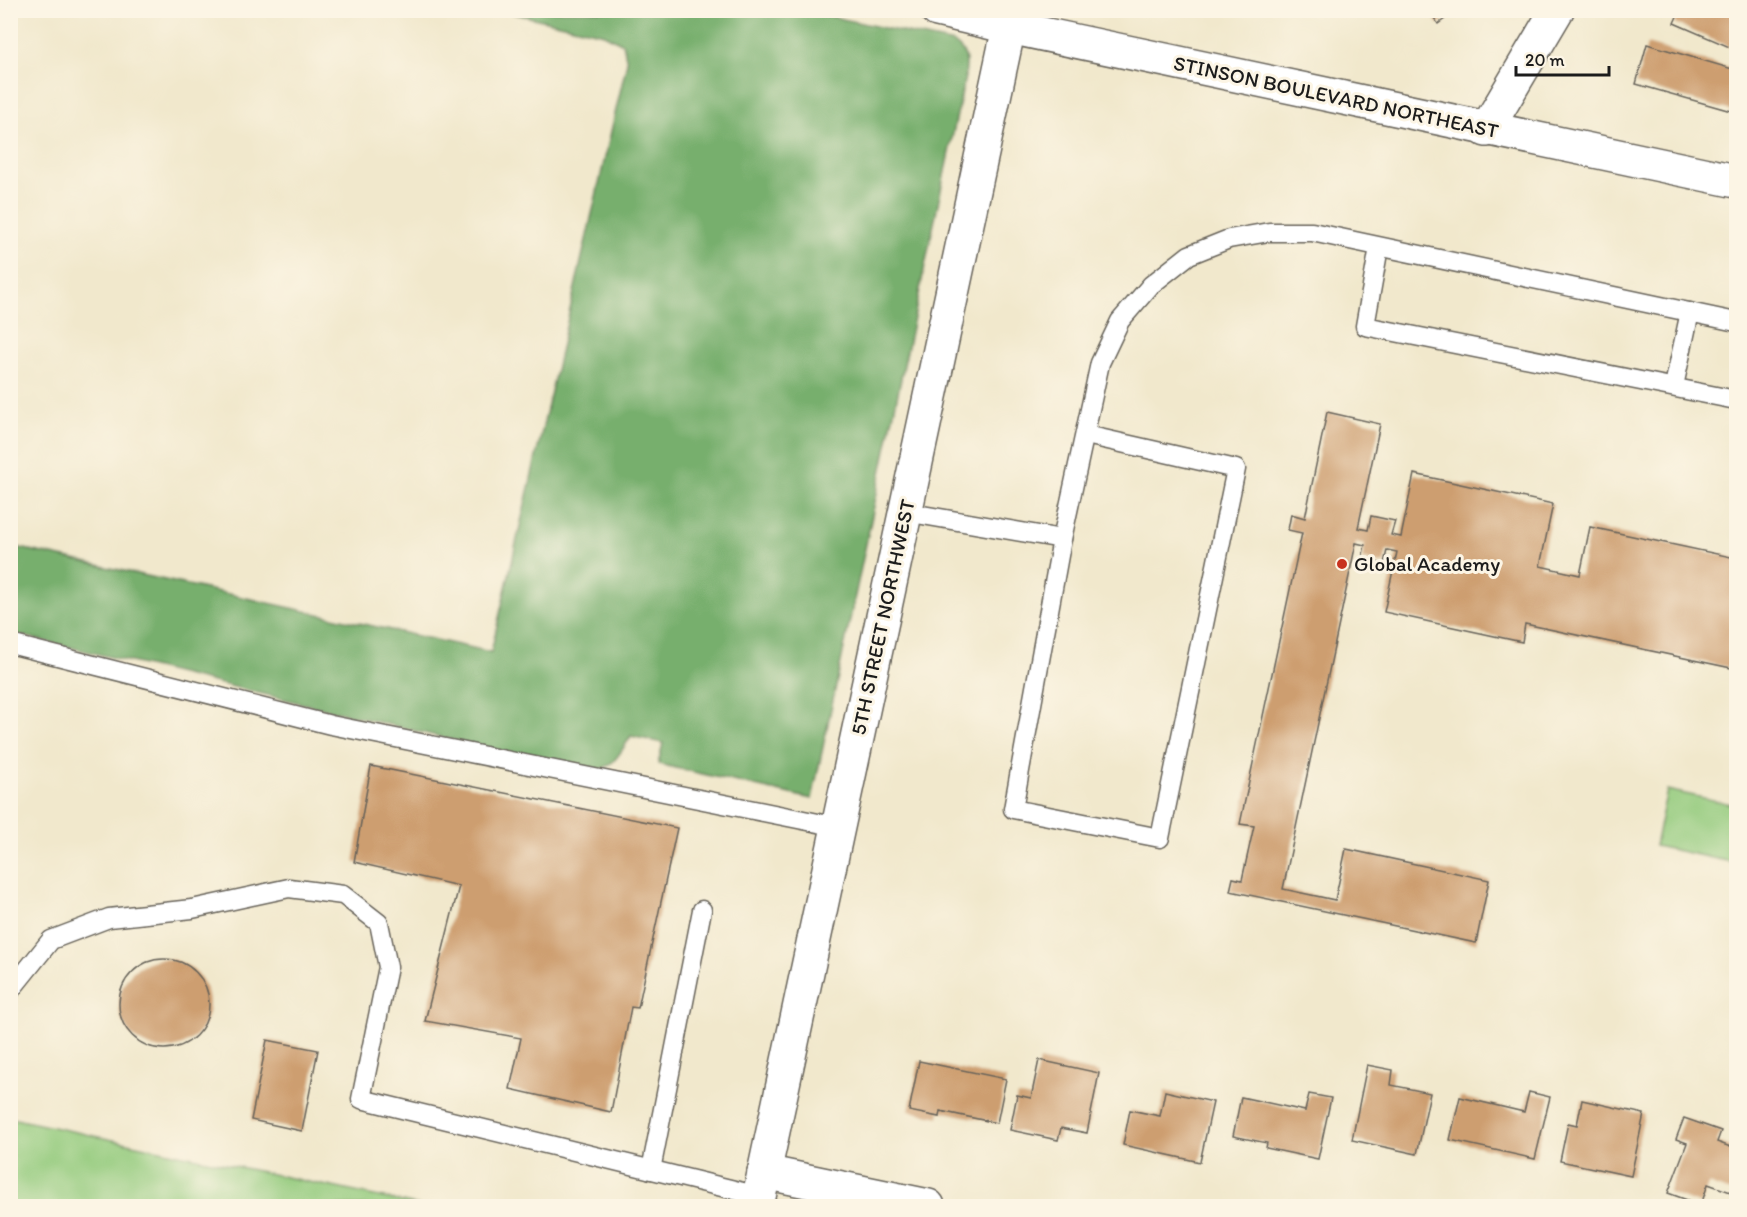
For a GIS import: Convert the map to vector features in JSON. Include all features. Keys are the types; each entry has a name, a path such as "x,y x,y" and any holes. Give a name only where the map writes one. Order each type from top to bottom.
{"street":[{"name":"STINSON BOULEVARD NORTHEAST","path":"937,10 1486,130 1737,181"},
{"path":"1486,130 1557,10"},
{"name":"5TH STREET NORTHWEST","path":"760,1192 1010,27"},
{"path":"760,1192 928,1206"}],"lane":[{"path":"1086,435 1236,469 1160,838 1013,809 1062,539 1100,363 1120,321 1151,285 1189,255 1229,239 1269,232 1312,232 1737,322"},
{"path":"1379,247 1365,326 1737,400"},
{"path":"1674,386 1690,312"},
{"path":"905,512 1062,539"},
{"path":"10,644 331,725 838,827"},
{"path":"10,991 51,939 109,918 192,909 289,888 343,895 379,923 388,967 361,1099 651,1170 760,1192"},
{"path":"651,1170 702,910"}],"green space":[{"path":"502,11 806,11 954,43 964,54 965,77 812,799 658,764 663,743 631,736 619,755 610,764 589,773 11,633 11,546 491,652 627,62 623,44 604,34"},
{"path":"1667,790 1736,805 1736,863 1655,846"},
{"path":"11,1118 421,1206 11,1206"}],"building":[{"path":"1429,10 1457,10 1438,24"},
{"path":"1680,10 1736,10 1734,49 1674,23"},
{"path":"1647,44 1736,70 1736,90 1731,111 1636,84"},
{"path":"1327,412 1380,424 1358,528 1368,530 1371,516 1395,521 1391,535 1401,537 1414,474 1553,504 1540,566 1580,575 1590,527 1736,558 1736,669 1525,624 1522,642 1384,612 1397,552 1387,550 1384,564 1362,559 1365,545 1356,543 1283,889 1335,900 1346,849 1489,880 1476,943 1230,891 1233,878 1242,880 1254,826 1240,824 1302,533 1288,530 1291,514 1305,518"},
{"path":"371,766 677,828 638,1008 631,1007 611,1112 510,1089 521,1038 425,1021 459,886 354,862"},
{"path":"164,959 181,962 196,972 206,987 209,1004 206,1021 196,1036 181,1046 164,1049 147,1046 132,1036 122,1021 119,1004 122,987 132,972 147,962"},
{"path":"267,1040 318,1050 302,1131 251,1120"},
{"path":"1039,1060 1099,1073 1087,1133 1061,1128 1058,1140 1010,1130 1017,1095 1031,1098"},
{"path":"919,1061 1006,1079 997,1123 940,1111 939,1117 909,1111"},
{"path":"1367,1065 1393,1070 1391,1085 1430,1093 1417,1154 1352,1140"},
{"path":"1165,1091 1213,1102 1200,1162 1123,1145 1130,1110 1160,1116"},
{"path":"1529,1092 1550,1097 1535,1159 1450,1140 1460,1097 1524,1112"},
{"path":"1309,1094 1331,1098 1318,1159 1266,1148 1267,1143 1233,1136 1241,1097 1305,1111"},
{"path":"1582,1100 1644,1114 1631,1176 1560,1161 1568,1123 1577,1125"},
{"path":"1684,1118 1721,1131 1717,1142 1736,1149 1736,1194 1708,1184 1701,1205 1668,1193 1687,1143 1676,1139"}],"place":[{"name":"Global Academy","path":"1342,564"}]}
